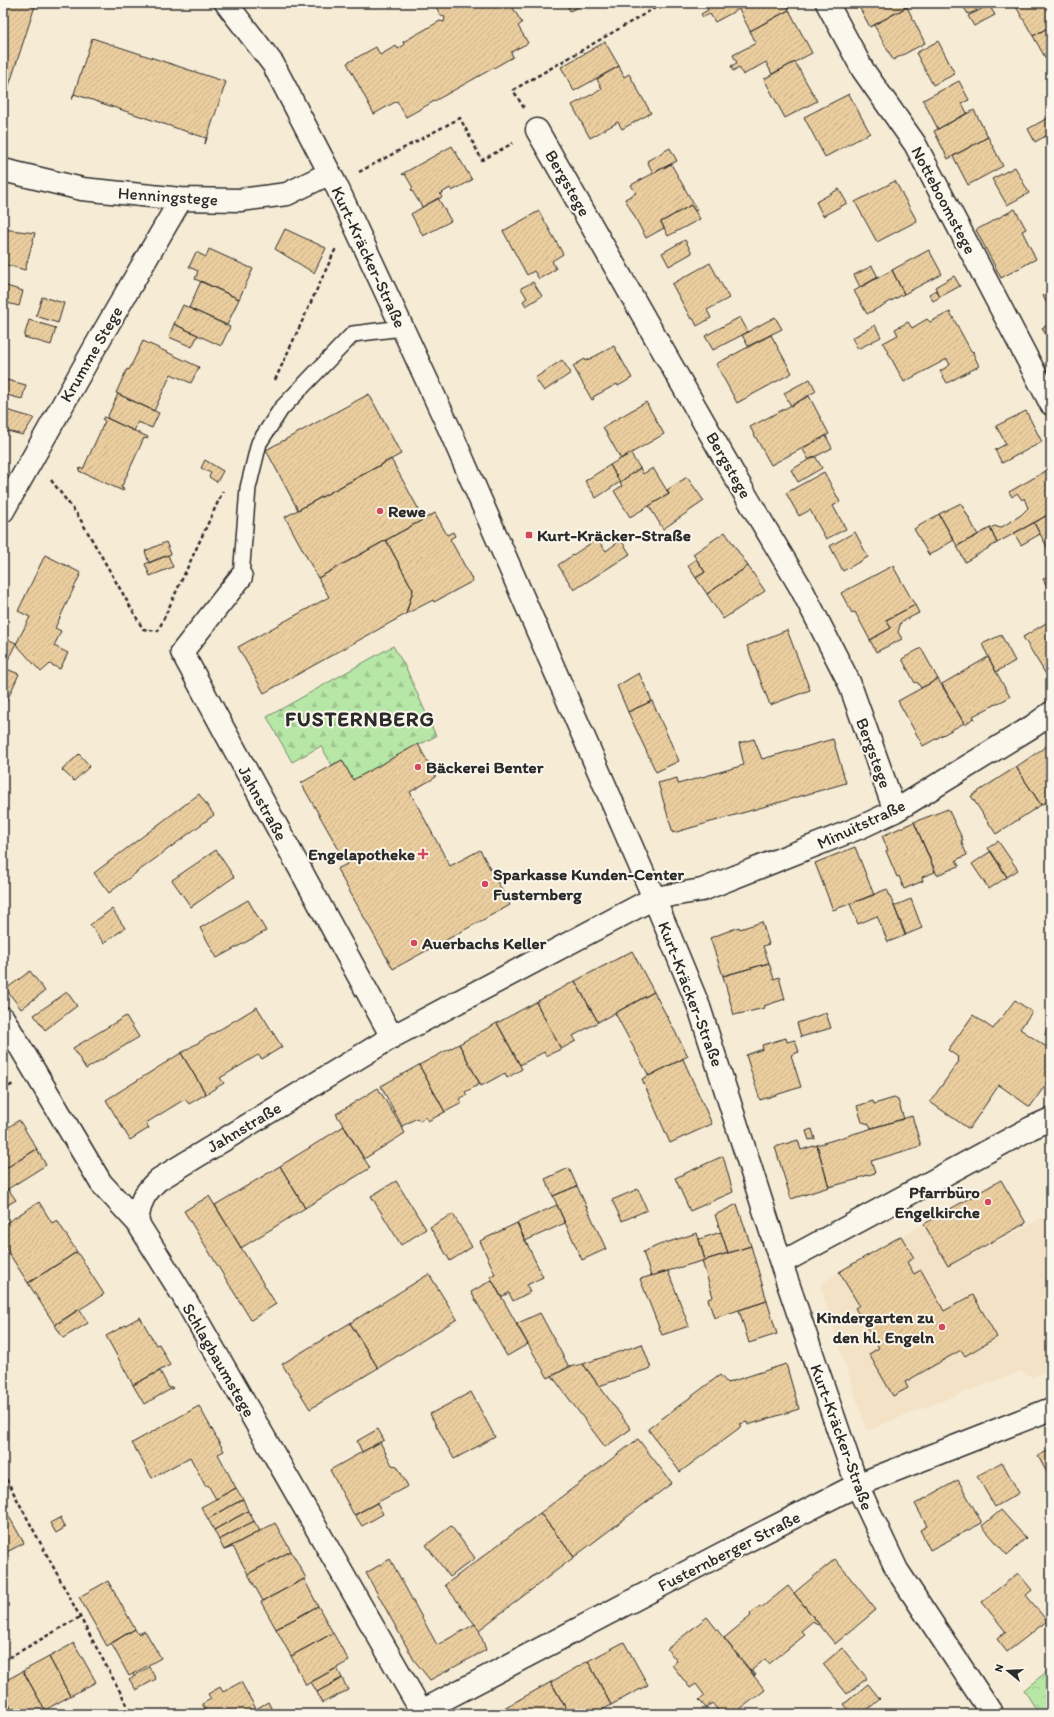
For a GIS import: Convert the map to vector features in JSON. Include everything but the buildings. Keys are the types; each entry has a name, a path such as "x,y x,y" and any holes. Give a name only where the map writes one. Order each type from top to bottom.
{"street":[{"name":"Kurt-Kräcker-Straße","path":"226,3 273,64 333,179 452,435 654,898 699,1006 781,1264 856,1485 897,1570 992,1714"},
{"name":"Notteboomstege","path":"827,3 863,70 915,144 1051,404"},
{"name":"Bergstege","path":"537,130 742,489 801,588 849,682 895,811"},
{"name":"Henningstege","path":"3,170 82,189 181,199 240,200 287,194 333,179"},
{"name":"Krumme Stege","path":"3,511 181,199"},
{"name":"Jahnstraße","path":"241,577 182,652 392,1037"},
{"name":"Minuitstraße","path":"654,898 702,890 861,827 895,811 1034,726 1051,713"},
{"name":"Jahnstraße","path":"137,1222 140,1204 147,1190 158,1180 392,1037 654,898"},
{"name":"Schlagbaumstege","path":"3,1018 101,1183 137,1222 182,1294 420,1713"},
{"path":"781,1264 1024,1132 1051,1119"},
{"name":"Fusternberger Straße","path":"420,1713 720,1554 856,1485 1051,1409"}],"lane":[{"path":"241,577 248,488 259,443 281,409 353,334 402,328"}],"path":[{"name":"Bergstege","path":"333,179 375,162 460,118 482,160 537,130 513,90 655,8 652,3"},
{"path":"33,456 79,517 143,629 158,631"},
{"path":"3,1473 4,1478 132,1714"},
{"path":"3,1661 80,1617"}],"shaded area":[{"name":"Kindergarten zu den hl. Engeln","path":"1051,1214 1051,1369 1032,1377 1021,1371 915,1411 867,1431 820,1285 839,1272 924,1224 949,1266"}],"green space":[{"path":"393,646 406,668 436,736 353,780 342,760 332,765 321,746 292,762 267,717"},
{"path":"1051,1668 1051,1714 1039,1714 1024,1690"}],"place":[{"name":"Rewe","path":"380,511"},
{"name":"Kurt-Kräcker-Straße","path":"529,535"},
{"name":"Bäckerei Benter","path":"418,767"},
{"name":"Engelapotheke","path":"423,854"},
{"name":"Sparkasse Kunden-Center Fusternberg","path":"485,884"},
{"name":"Auerbachs Keller","path":"414,943"},
{"name":"Pfarrbüro Engelkirche","path":"988,1202"},
{"name":"Kindergarten zu den hl. Engeln","path":"942,1327"}],"district":[{"name":"FUSTERNBERG","path":"360,718"}]}
